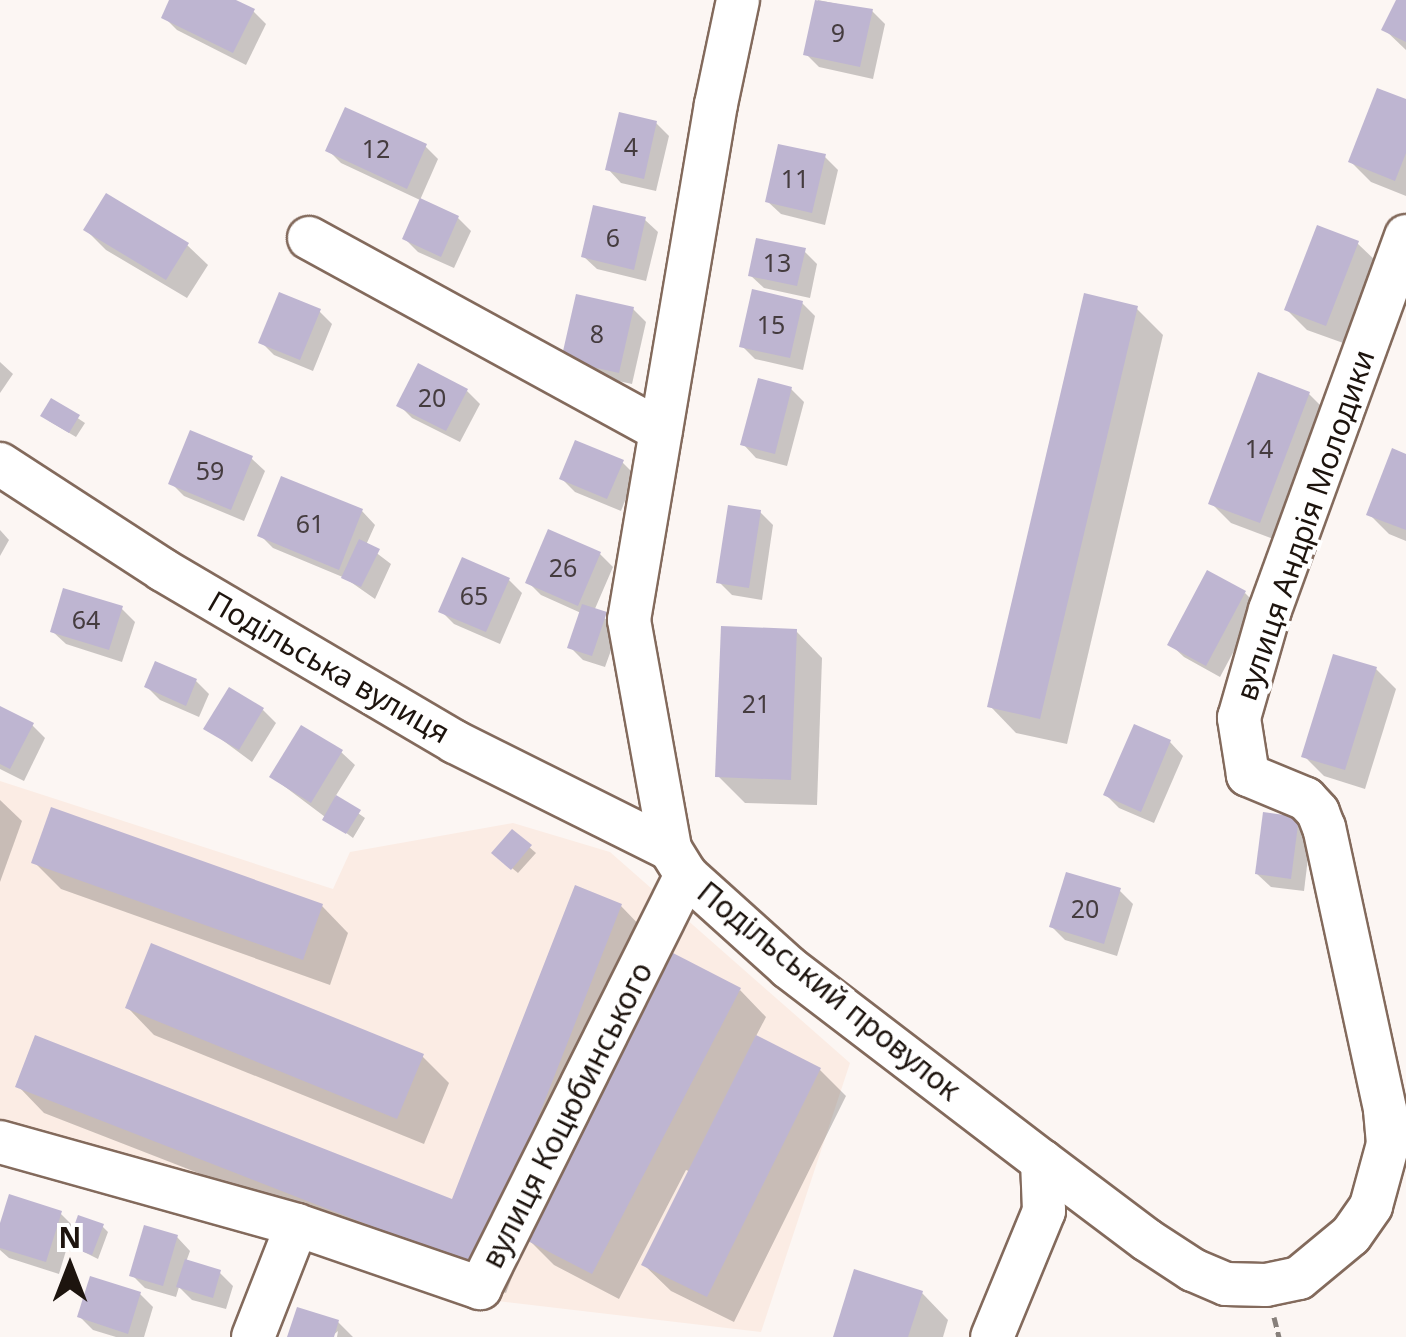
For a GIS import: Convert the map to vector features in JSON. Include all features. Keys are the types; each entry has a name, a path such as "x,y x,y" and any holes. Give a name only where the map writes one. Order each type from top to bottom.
{"street":[{"path":"678,862 629,620 738,0"},
{"name":"вулиця Андрія Молодики","path":"1042,1161 1147,1240 1193,1270 1226,1284 1266,1285 1299,1278 1351,1235 1371,1206 1388,1144 1384,1109 1324,828 1306,799 1248,775 1239,718 1270,610 1406,236"},
{"path":"308,238 661,431"},
{"name":"Подільська вулиця","path":"0,464 163,570 456,742 678,862"},
{"name":"Подільський провулок","path":"678,862 788,966 1042,1161"},
{"name":"вулиця Коцюбинського","path":"298,1224 480,1288 678,862"},
{"path":"0,1142 298,1224 253,1337"},
{"path":"992,1337 1044,1211 1042,1161"}],"shaded area":[{"path":"0,781 333,889 350,852 513,823 610,852 850,1063 761,1332 481,1299 0,1132"}],"building":[{"path":"169,0 236,0 255,9 233,53 161,18"},
{"path":"815,0 873,9 860,67 803,55"},
{"path":"1396,0 1406,0 1406,42 1381,30"},
{"path":"1377,88 1406,99 1406,153 1395,181 1348,162"},
{"path":"345,107 427,144 407,189 325,151"},
{"path":"619,112 657,121 644,179 605,170"},
{"path":"778,144 826,154 812,213 765,202"},
{"path":"106,193 189,243 166,280 83,230"},
{"path":"420,198 459,216 441,257 402,239"},
{"path":"593,205 646,217 634,270 581,257"},
{"path":"1317,225 1359,241 1326,326 1284,310"},
{"path":"756,238 806,248 797,286 748,276"},
{"path":"752,289 803,301 790,358 739,347"},
{"path":"279,292 321,309 300,360 258,343"},
{"path":"1084,293 1138,306 1040,719 987,707"},
{"path":"576,294 634,307 619,373 561,360"},
{"path":"418,363 468,389 446,431 396,406"},
{"path":"1258,372 1310,392 1260,523 1208,504"},
{"path":"758,378 792,387 775,454 740,445"},
{"path":"51,398 80,415 69,433 40,416"},
{"path":"190,430 253,456 231,510 168,484"},
{"path":"575,440 624,460 607,499 559,479"},
{"path":"1392,448 1406,454 1406,530 1366,515"},
{"path":"281,476 363,509 339,570 257,536"},
{"path":"728,505 761,510 749,588 716,583"},
{"path":"548,529 601,552 578,606 525,583"},
{"path":"359,539 380,549 361,587 341,578"},
{"path":"462,557 510,578 486,632 438,612"},
{"path":"1207,570 1246,591 1206,666 1167,645"},
{"path":"63,588 123,606 109,650 50,632"},
{"path":"582,604 607,612 592,656 567,648"},
{"path":"721,626 797,629 791,780 715,777"},
{"path":"1333,654 1377,667 1345,770 1301,757"},
{"path":"155,661 197,679 186,706 144,687"},
{"path":"229,687 264,708 239,750 203,729"},
{"path":"0,706 34,723 10,769 0,764"},
{"path":"1134,724 1171,740 1141,812 1103,795"},
{"path":"301,725 343,750 311,803 269,777"},
{"path":"336,795 361,810 346,834 322,820"},
{"path":"51,807 323,904 303,960 31,863"},
{"path":"1263,812 1299,817 1291,879 1255,874"},
{"path":"512,829 532,845 511,870 491,853"},
{"path":"1066,872 1121,888 1104,944 1049,927"},
{"path":"575,885 622,904 479,1268 15,1087 35,1035 452,1199"},
{"path":"151,943 424,1054 397,1119 125,1008"},
{"path":"673,953 741,988 592,1274 524,1239"},
{"path":"756,1035 821,1068 707,1297 641,1265"},
{"path":"9,1194 62,1211 46,1262 0,1248 0,1223"},
{"path":"78,1215 104,1224 92,1255 67,1246"},
{"path":"144,1225 178,1235 163,1286 129,1276"},
{"path":"185,1259 221,1270 213,1298 176,1287"},
{"path":"854,1269 923,1291 908,1337 833,1337"},
{"path":"90,1276 141,1292 128,1334 77,1317"},
{"path":"297,1307 339,1320 334,1337 287,1337"}]}
